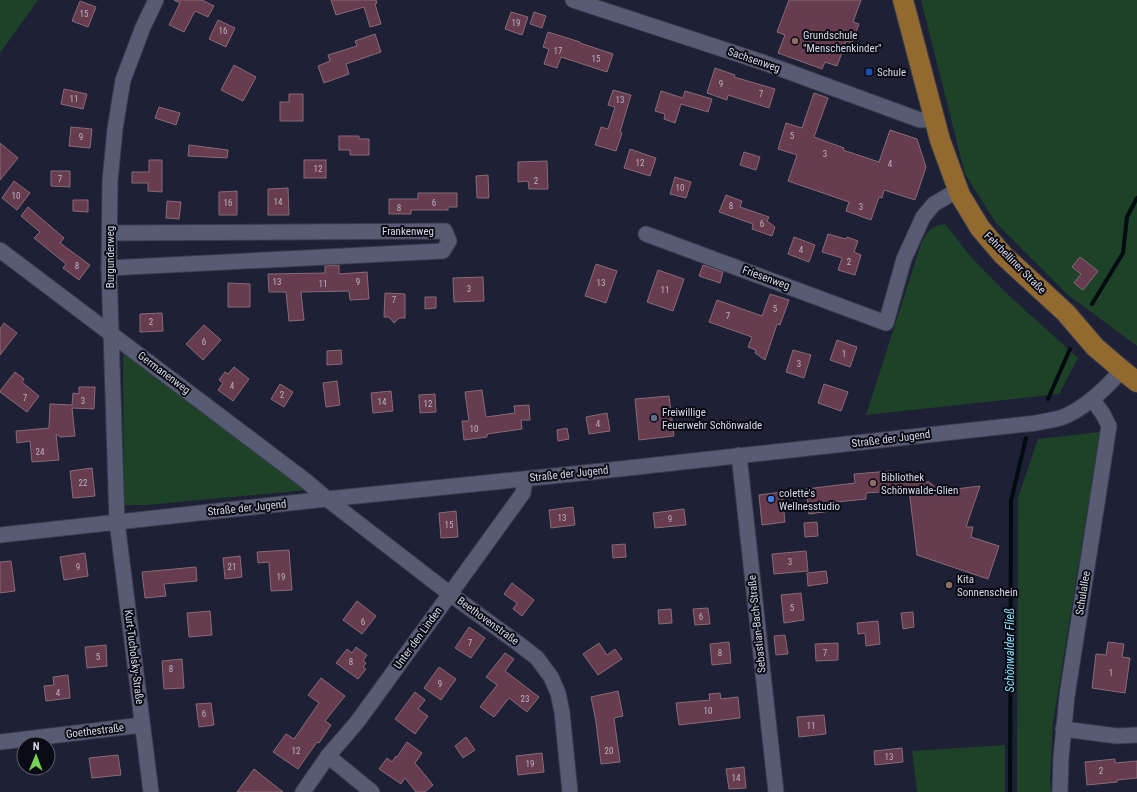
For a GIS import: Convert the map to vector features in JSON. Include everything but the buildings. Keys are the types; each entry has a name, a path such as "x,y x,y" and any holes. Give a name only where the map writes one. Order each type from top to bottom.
{"main road":[{"name":"Fehrbelliner Straße","path":"903,0 940,140 958,190 980,228 1003,254 1066,314 1095,347 1129,376"}],"street":[{"name":"Burgunderweg","path":"117,522 109,268 110,181 114,129 124,80 143,27 156,0"},
{"name":"Sachsenweg","path":"573,0 762,62 920,120 934,119"},
{"name":"Friesenweg","path":"646,234 886,322 904,259 923,217 934,204 958,190"},
{"name":"Frankenweg","path":"109,268 443,251 449,241 445,231 110,233"},
{"name":"Germanenweg","path":"0,250 306,481 327,499"},
{"name":"Straße der Jugend","path":"0,535 1036,423 1063,417 1074,412 1109,385 1129,376"},
{"name":"Schulallee","path":"1060,792 1063,729 1067,696 1109,426 1104,414 1092,399"},
{"name":"Sebastian-Bach-Straße","path":"739,455 776,792"},
{"name":"Unter den Linden","path":"303,792 328,756 358,721 523,492 525,479"},
{"name":"Beethovenstraße","path":"327,499 450,594 537,658 551,677 558,693 562,712 570,792"},
{"name":"Kurt-Tucholsky-Straße","path":"117,522 151,792"},
{"name":"Goethestraße","path":"0,742 142,725"},
{"path":"1063,729 1117,736 1137,735"},
{"path":"328,756 372,792"}],"green space":[{"path":"0,0 38,0 0,53"},
{"path":"921,0 1137,0 1137,346 1068,295 996,223 965,174"},
{"path":"945,224 971,257 1005,292 1078,358 1059,394 866,415 920,247 924,238 931,229"},
{"path":"123,346 307,490 147,505 124,505"},
{"path":"1100,432 1053,723 1050,778 1051,792 1017,792 1018,498 1038,439"},
{"path":"1005,745 1005,792 917,792 912,751"}],"waterway":[{"name":"Schönwalder Fließ","path":"1092,304 1123,253 1127,217 1137,198"},
{"name":"Schönwalder Fließ","path":"1048,399 1070,349"},
{"name":"Schönwalder Fließ","path":"1010,792 1011,501 1026,438"}],"place":[{"name":"Grundschule \"Menschenkinder\"","path":"795,41"},
{"name":"Schule","path":"869,72"},
{"name":"Freiwillige Feuerwehr Schönwalde","path":"654,418"},
{"name":"Bibliothek Schönwalde-Glien","path":"873,483"},
{"name":"colette's Wellnesstudio","path":"771,499"},
{"name":"Kita Sonnenschein","path":"949,585"}]}
